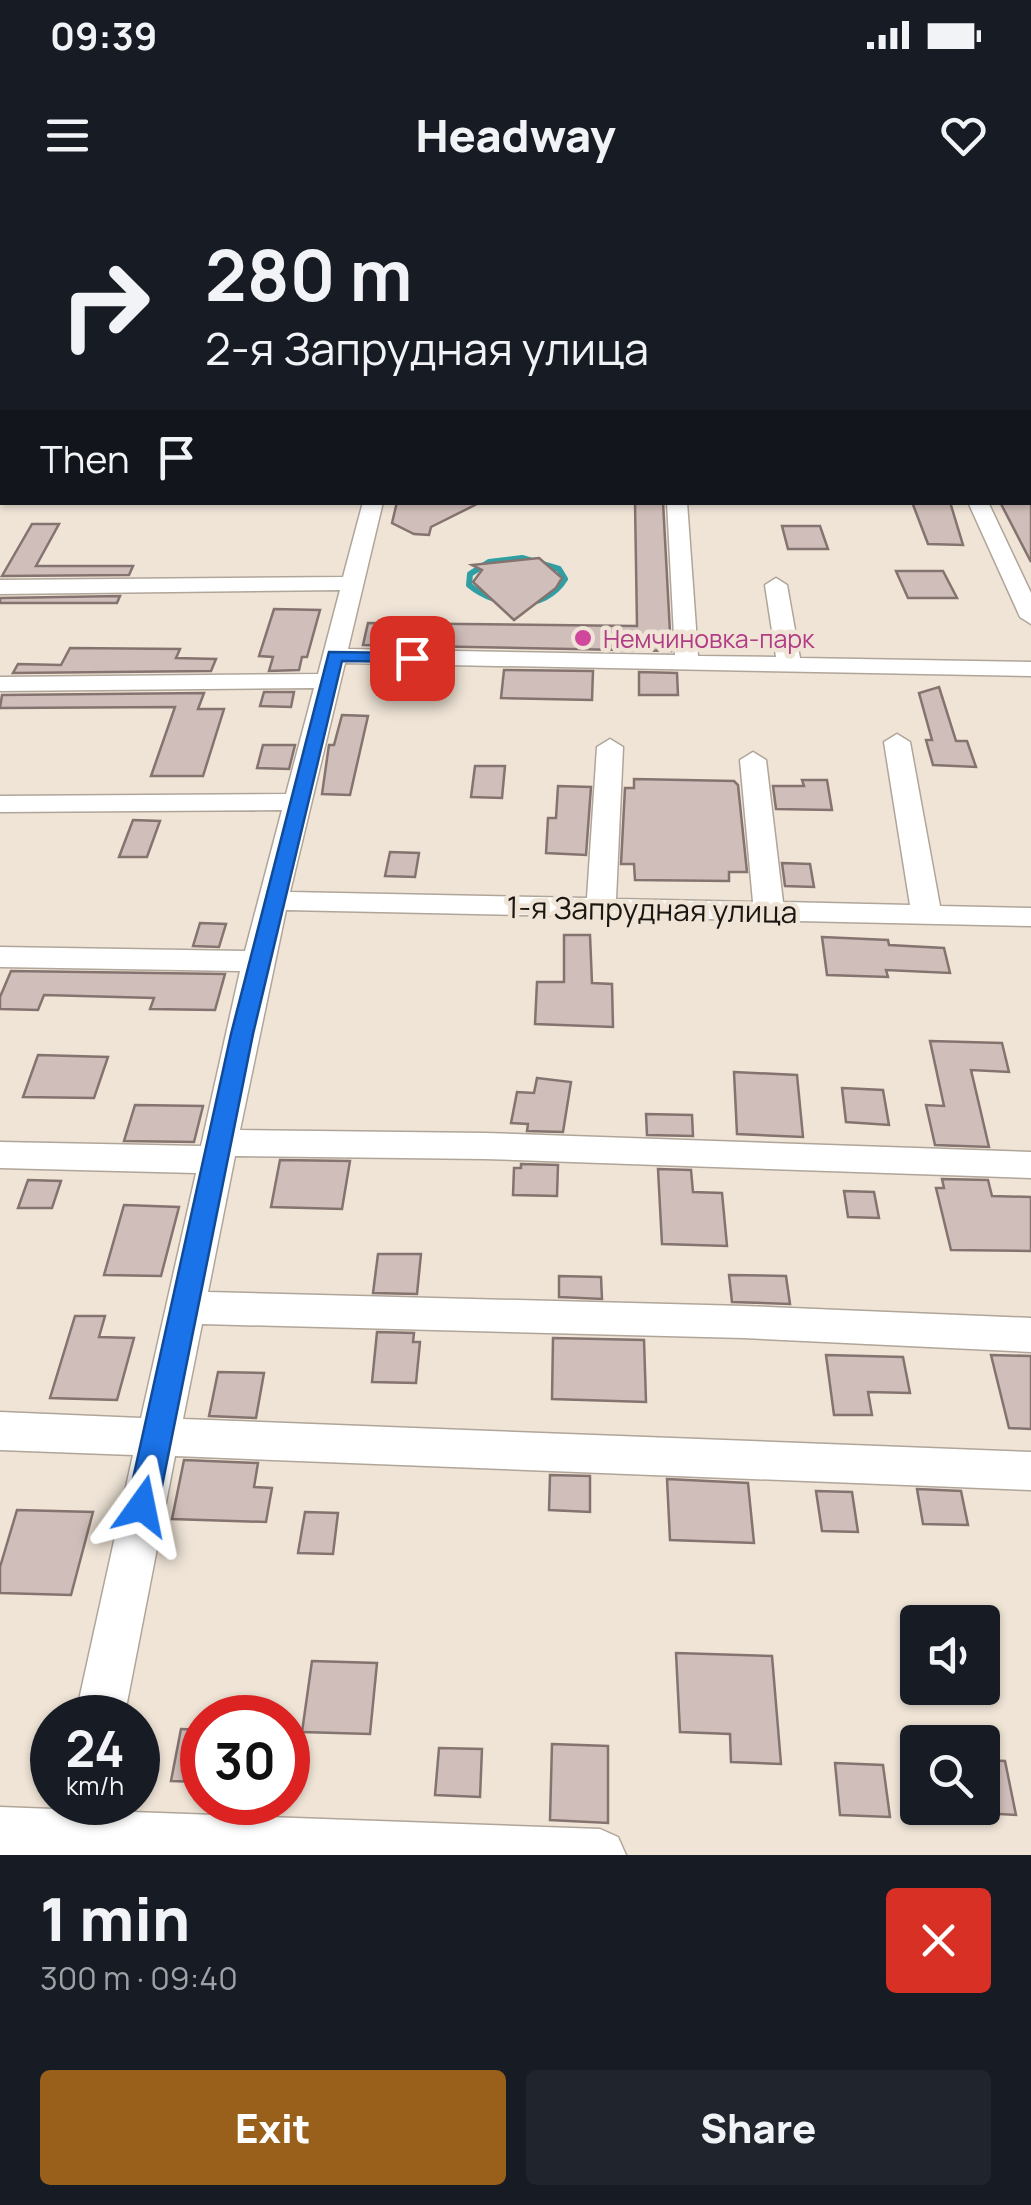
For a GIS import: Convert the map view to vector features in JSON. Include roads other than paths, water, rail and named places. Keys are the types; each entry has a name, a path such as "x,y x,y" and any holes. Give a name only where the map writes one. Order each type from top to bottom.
{"street":[{"path":"104,1695 258,961 372,505"},
{"path":"677,505 687,662"},
{"path":"979,505 1031,617"},
{"path":"0,587 353,583"},
{"path":"776,586 789,664"},
{"path":"0,684 332,669 687,662 1031,669"},
{"path":"897,742 927,915"},
{"path":"602,908 610,746"},
{"path":"752,760 768,912"},
{"path":"0,804 298,802"},
{"name":"1-я Запрудная улица","path":"273,902 1031,917"},
{"path":"0,957 258,961"},
{"path":"0,1155 486,1146 1031,1165"},
{"path":"185,1307 724,1321 1031,1336"},
{"path":"0,1431 1031,1472"},
{"path":"0,1833 75,1831 600,1855"}],"waterway":[{"path":"522,558 559,569 565,579 545,598 520,603 493,599 469,585 470,574 489,562 522,558"}],"place":[{"name":"Немчиновка-парк","path":"583,638"}]}
